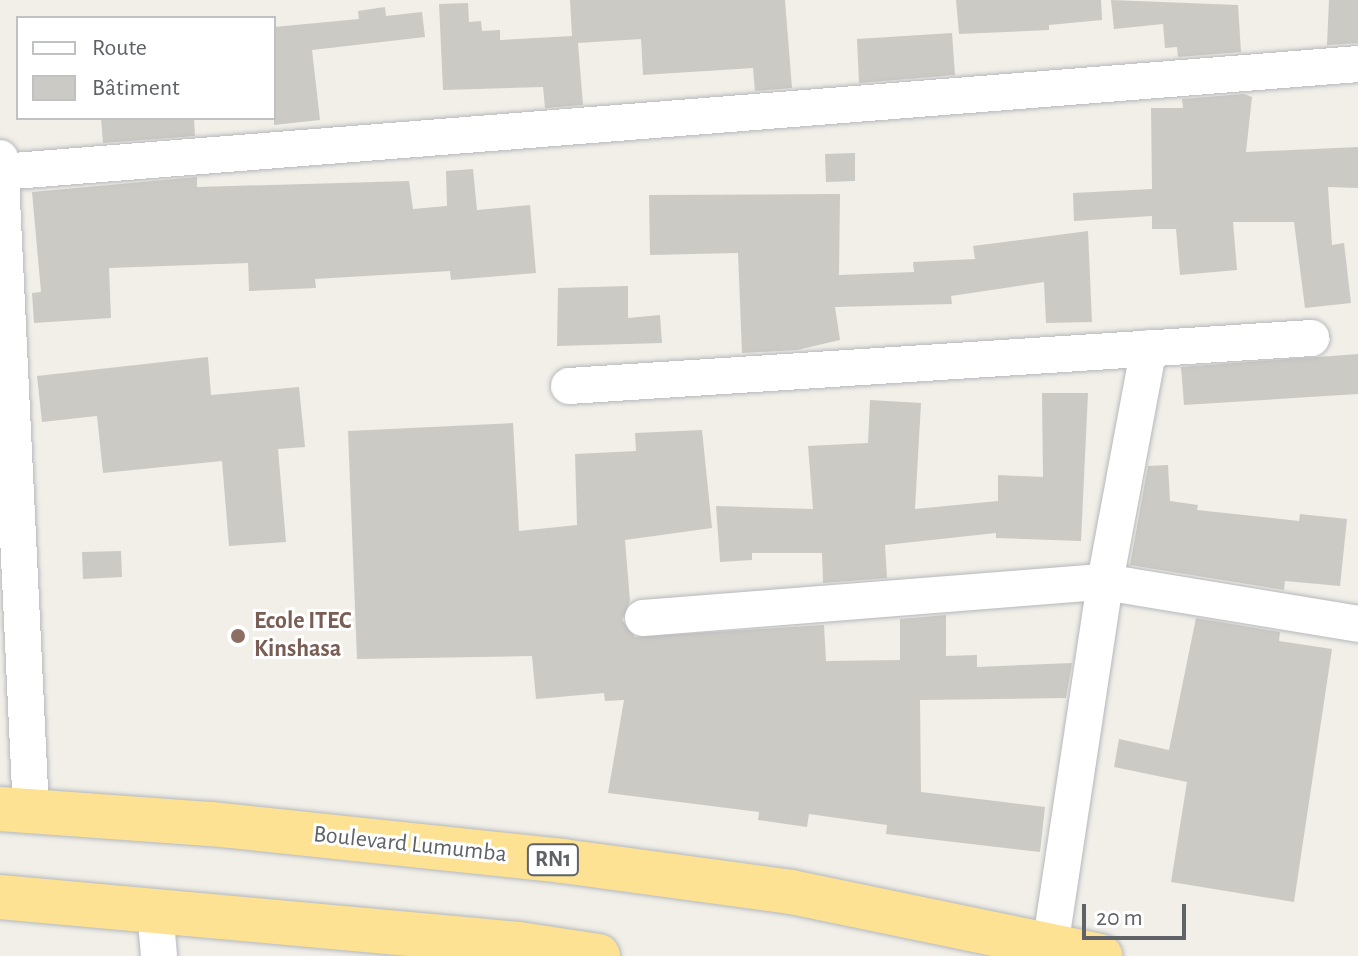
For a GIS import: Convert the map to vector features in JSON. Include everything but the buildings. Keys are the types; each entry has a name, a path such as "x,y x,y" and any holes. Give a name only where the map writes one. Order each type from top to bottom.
{"highway":[{"name":"Boulevard Lumumba","path":"15,810 562,861 791,892 1100,956"},
{"path":"0,897 598,956"}],"street":[{"path":"1,172 1358,64"},
{"path":"0,158 15,810"},
{"path":"569,386 1311,338"},
{"path":"1050,947 1105,582 1149,348"},
{"path":"643,618 1105,582 1358,624"},
{"path":"155,910 159,956"}],"place":[{"name":"Ecole ITEC Kinshasa","path":"238,636"}]}
